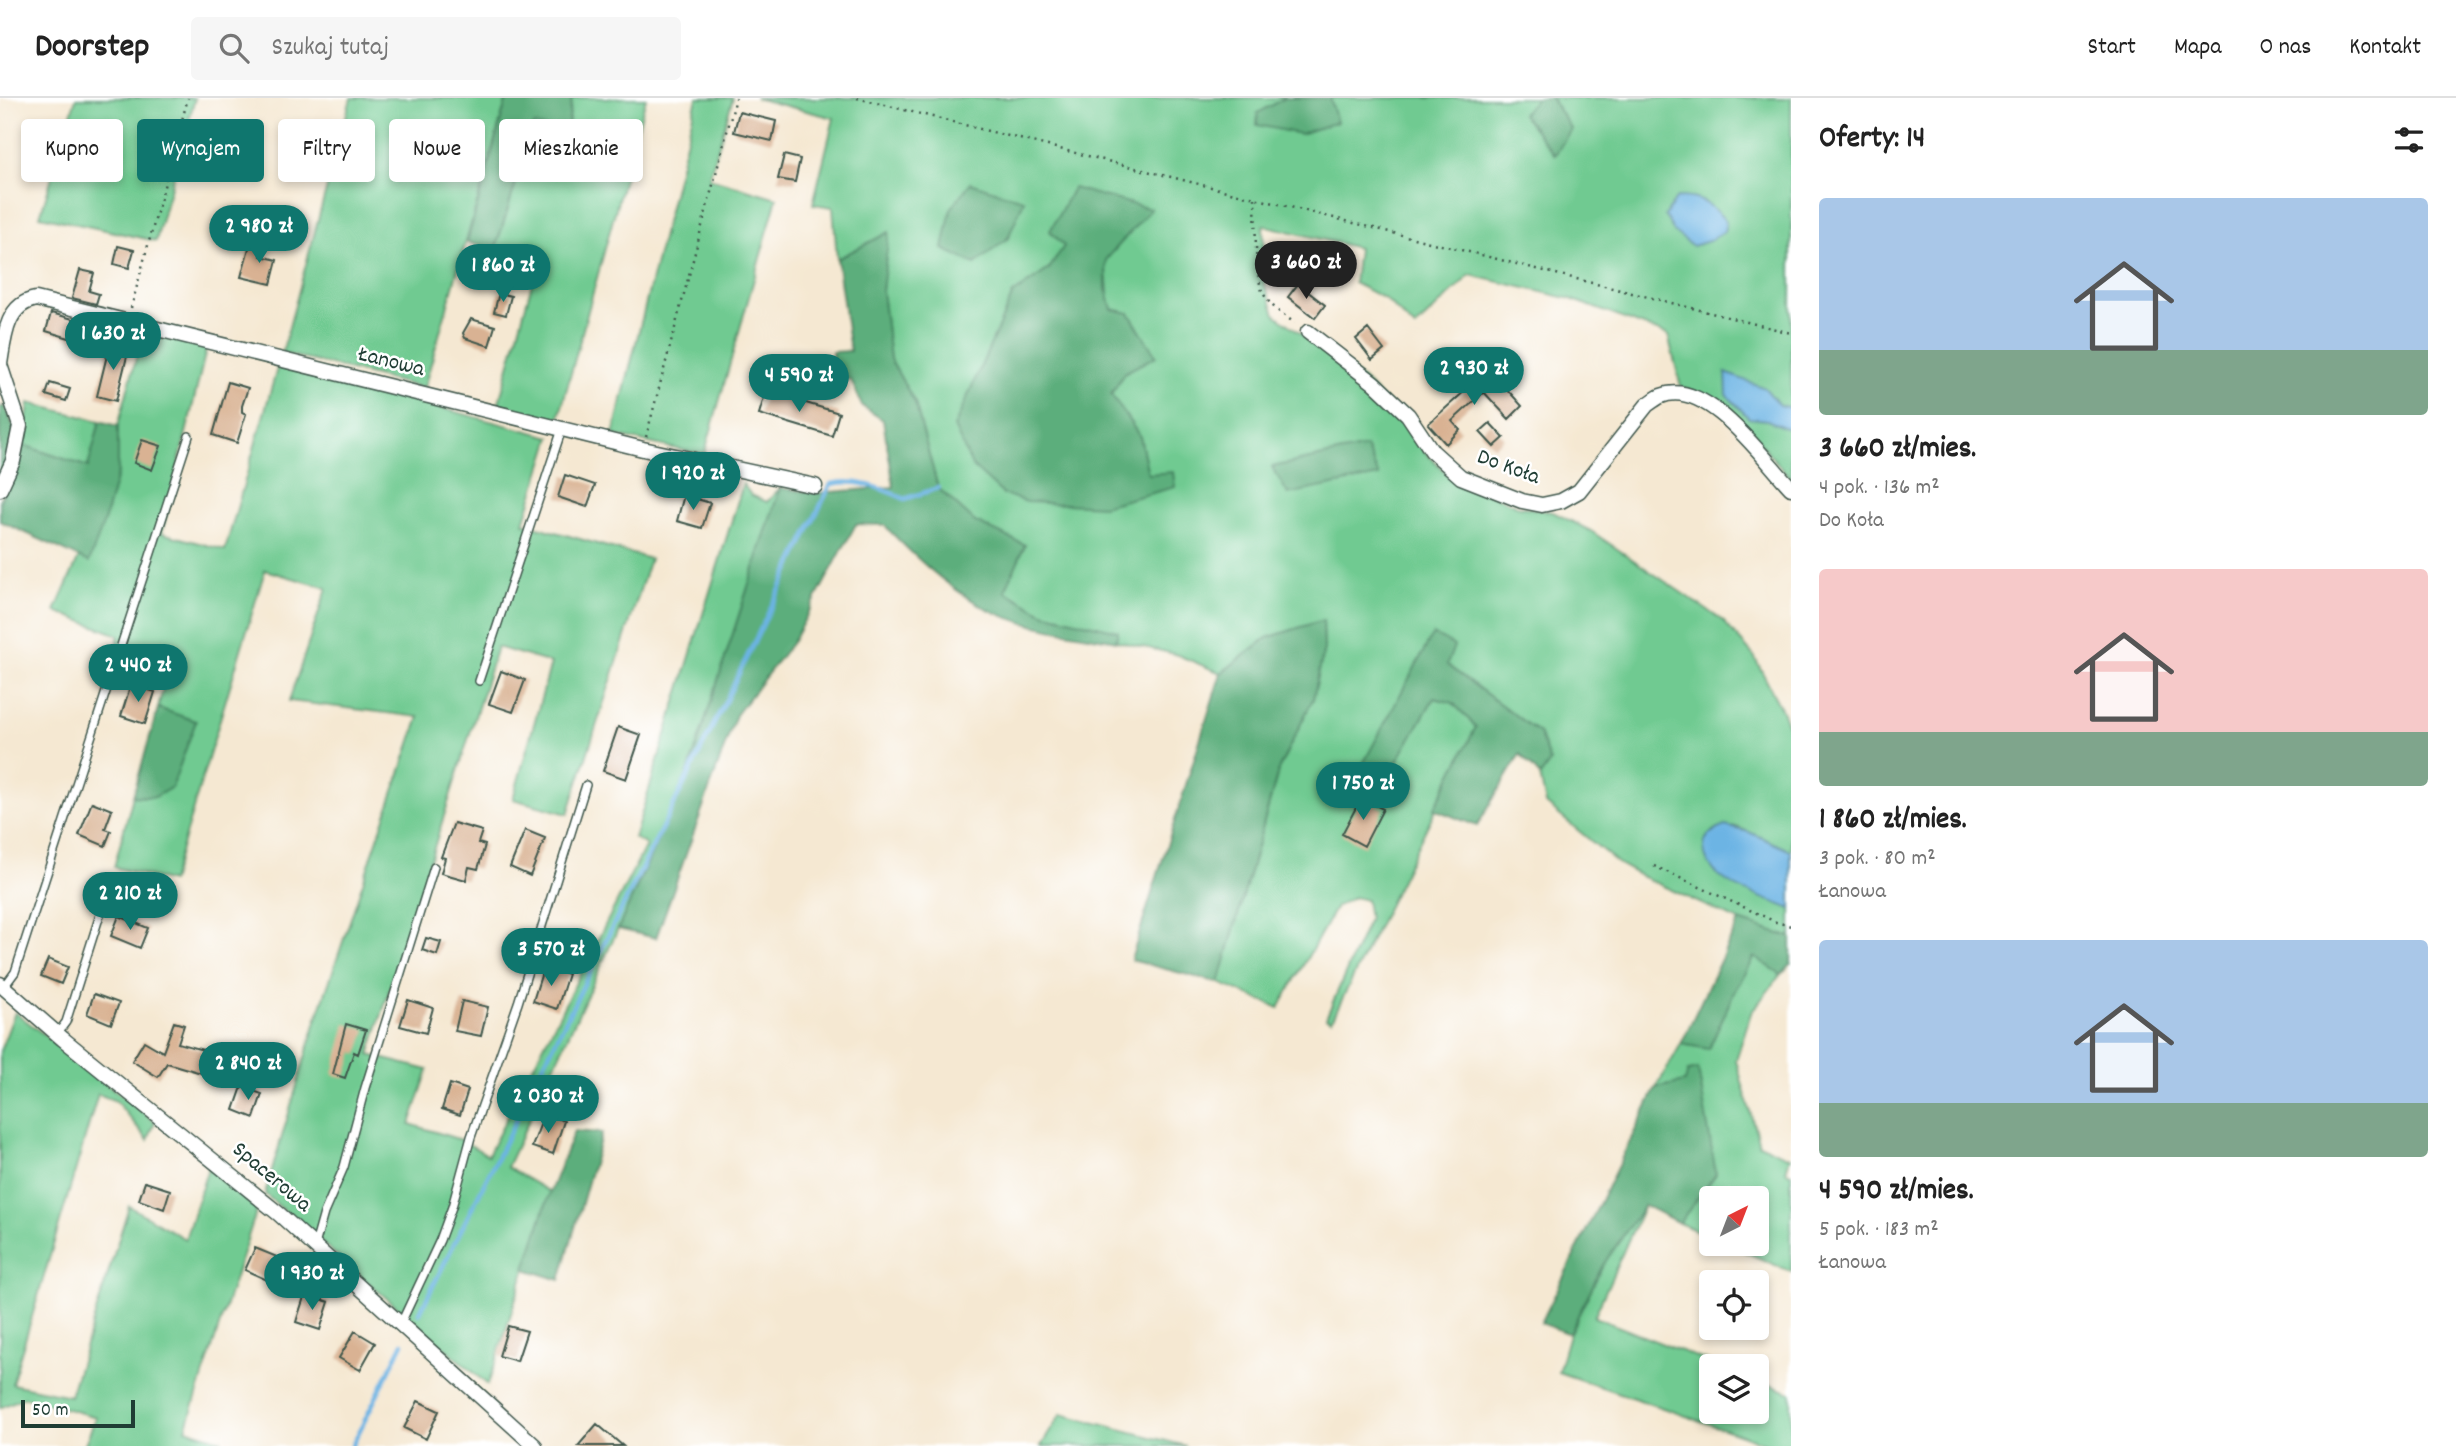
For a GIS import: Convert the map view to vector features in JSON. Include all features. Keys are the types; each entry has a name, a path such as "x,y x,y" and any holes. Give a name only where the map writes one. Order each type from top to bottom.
{"street":[{"name":"Łanowa","path":"0,489 13,461 20,426 0,364 11,315 16,308 36,299 643,449 815,486"},
{"name":"Do Koła","path":"1308,332 1374,383 1408,415 1432,451 1461,477 1522,501 1542,505 1562,501 1579,491 1647,405 1661,396 1675,393 1711,405 1730,420 1791,488"},
{"name":"Spacerowa","path":"2,985 57,1034 279,1214 535,1446"}],"lane":[{"path":"479,681 562,429"},
{"path":"2,985 15,972 189,436"},
{"path":"401,1324 440,1240 452,1207 471,1137 518,1003 586,785"},
{"path":"315,1246 324,1213 344,1167 365,1088 434,867"},
{"path":"57,1034 66,1022 111,880"}],"path":[{"path":"127,321 188,98"},
{"path":"643,449 736,98"},
{"path":"857,98 1791,333"},
{"path":"1255,198 1256,257 1263,292 1279,312 1308,332"},
{"path":"1654,866 1776,922 1791,926"}],"green space":[{"path":"76,98 195,98 189,119 137,119 137,182 172,182 156,241 40,216 50,182 123,182 123,119 70,119"},
{"path":"351,98 507,98 485,175 485,119 389,119 389,182 483,182 424,388 282,353 328,182 375,182 375,119 345,119"},
{"path":"507,98 572,98 569,119 501,119"},
{"path":"572,98 646,98 640,119 569,119"},
{"path":"697,98 733,98 709,178 777,198 704,455 613,435"},
{"path":"755,98 1285,98 1258,113 1336,122 1330,98 1537,98 1523,115 1571,129 1551,98 1791,98 1791,408 1779,405 1765,388 1726,374 1749,417 1767,420 1791,430 1791,479 1759,442 1711,397 1681,387 1668,335 1571,299 1470,275 1415,328 1385,299 1354,283 1358,248 1263,225 1265,285 1275,314 1365,381 1401,418 1425,452 1449,476 1517,506 1553,512 1591,531 1723,621 1754,656 1791,734 1791,851 1737,827 1714,830 1706,839 1704,850 1778,903 1791,909 1791,935 1789,937 1739,921 1619,864 1546,804 1540,776 1550,762 1539,733 1447,665 1381,788 1434,698 1453,702 1476,727 1332,1020 1326,1018 1369,919 1366,900 1354,897 1336,907 1279,1008 1219,983 1279,768 1313,699 1324,649 1323,620 1267,638 1221,673 1175,654 1116,641 1117,631 1043,613 1004,591 1025,545 975,522 938,488 915,403 890,359 882,291 888,233 837,259 833,207 813,204 834,118","holes":["1150,209 1106,260 1110,302 1124,373 1111,394 1140,437 1148,475 1013,294 1049,269 1065,245"]},
{"path":"1285,98 1330,98 1337,122 1300,134 1257,125 1258,113"},
{"path":"1537,98 1551,98 1571,129 1555,155 1522,114"},
{"path":"499,127 499,182 516,182 495,250 467,242"},
{"path":"516,182 623,182 558,421 498,406 537,265 495,250"},
{"path":"970,183 1024,200 1008,238 975,264 943,249 951,209"},
{"path":"1073,188 1151,209 1106,259 1106,289 1112,309 1129,313 1156,356 1124,373 1111,394 1140,437 1148,474 1173,472 1175,487 1103,506 1027,502 1003,494 972,466 954,427 1013,294 1049,269 1064,246 1050,231"},
{"path":"889,232 882,291 890,359 915,403 938,488 975,522 1025,545 1005,591 1043,613 1118,631 1116,641 1046,628 995,613 966,597 941,578 884,525 856,524 793,641 736,715 656,938 618,929 689,770 780,488 817,493 894,487 883,420 862,406 851,380 832,378 832,352 850,351 837,259"},
{"path":"143,332 207,346 162,533 225,550 278,365 551,437 524,523 650,559 568,814 513,799 551,663 497,647 369,1055 428,1070 410,1124 461,1140 488,1155 646,845 634,838 743,484 751,495 767,502 780,488 689,770 507,1167 550,1192 488,1385 265,1194 315,1024 419,717 289,701 327,588 265,570 171,882 114,867 133,796 155,797 196,722 158,708 165,681 118,666 118,635 55,611 79,557 89,561 118,472 118,426"},
{"path":"29,403 100,421 88,467 23,445"},
{"path":"5,406 15,430 0,481 0,407"},
{"path":"100,421 118,426 118,471 104,522 89,562 0,521 0,501 23,445 88,467"},
{"path":"1366,447 1379,476 1288,494 1272,467"},
{"path":"1323,620 1324,649 1313,699 1279,768 1219,983 1131,960 1221,673 1267,638"},
{"path":"1433,634 1454,646 1447,665 1539,733 1550,762 1540,776 1520,754 1477,826 1434,809 1476,727 1453,703 1434,698 1381,789 1357,775"},
{"path":"158,708 196,721 172,787 155,797 133,796"},
{"path":"1739,921 1789,937 1791,935 1791,964 1781,974 1754,957 1734,992 1709,1049 1681,1044"},
{"path":"1754,956 1781,974 1751,1013 1736,1060 1759,1144 1790,1157 1786,1171 1791,1173 1791,1272 1754,1256 1769,1256 1769,1186 1707,1186 1716,1174 1685,1082 1656,1088 1681,1044 1709,1049 1734,992"},
{"path":"15,1012 155,1122 148,1140 116,1101 98,1094 12,1384 70,1396 129,1206 185,1239 209,1165 257,1209 186,1429 221,1440 219,1446 84,1446 96,1417 24,1397 0,1408 0,1051"},
{"path":"1698,1069 1716,1174 1707,1186 1699,1186 1699,1197 1679,1223 1644,1205 1603,1265 1569,1334 1541,1323 1656,1088 1685,1082 1688,1071"},
{"path":"574,1131 602,1133 560,1280 525,1269 550,1192"},
{"path":"1699,1197 1699,1232 1679,1223"},
{"path":"1644,1205 1594,1317 1699,1358 1699,1421 1558,1372 1569,1334 1603,1265"},
{"path":"1769,1385 1791,1393 1791,1446 1773,1446 1709,1424 1769,1424"},
{"path":"1061,1414 1186,1446 1041,1446"}],"water":[{"path":"1677,197 1693,198 1710,205 1726,221 1724,232 1693,246 1674,232 1665,216"},
{"path":"1726,373 1765,388 1779,405 1791,408 1791,430 1767,420 1749,418 1727,395"},
{"path":"1725,826 1749,832 1791,851 1791,909 1738,888 1714,871 1707,861 1704,843 1710,834"}],"building":[{"path":"739,112 776,121 772,141 734,132"},
{"path":"784,155 800,159 795,182 778,179"},
{"path":"251,241 264,244 261,256 277,260 271,284 241,277"},
{"path":"118,246 134,250 129,268 114,264"},
{"path":"80,270 94,273 89,291 99,294 96,304 72,298"},
{"path":"1298,284 1325,305 1315,318 1288,297"},
{"path":"499,293 511,296 506,315 494,312"},
{"path":"51,313 95,325 89,344 46,331"},
{"path":"471,319 495,326 489,346 465,338 463,333"},
{"path":"1368,329 1384,350 1372,360 1356,339"},
{"path":"110,343 129,348 116,401 97,396"},
{"path":"1494,375 1522,406 1509,419 1484,392 1452,421 1460,430 1446,444 1428,424 1475,382 1480,388"},
{"path":"228,382 248,388 242,406 242,412 246,414 237,443 213,435"},
{"path":"50,383 70,389 66,401 46,395"},
{"path":"766,391 839,413 832,436 759,414"},
{"path":"1490,423 1504,438 1494,447 1480,432"},
{"path":"142,440 161,446 152,470 134,463"},
{"path":"565,475 595,485 587,507 558,497"},
{"path":"684,495 710,503 702,528 677,521"},
{"path":"501,671 525,680 513,712 489,704"},
{"path":"131,684 155,692 145,724 121,716"},
{"path":"618,727 641,735 626,779 603,771"},
{"path":"1361,798 1383,809 1364,846 1342,834"},
{"path":"92,802 112,810 105,829 111,831 105,846 79,835"},
{"path":"454,823 482,831 478,843 485,845 478,869 469,867 466,880 441,873 445,858 441,857"},
{"path":"525,830 545,838 530,876 510,867"},
{"path":"119,916 148,928 140,948 111,936"},
{"path":"426,938 441,942 437,955 422,950"},
{"path":"48,959 68,967 61,984 41,976"},
{"path":"544,966 568,974 557,1009 533,1001"},
{"path":"94,994 119,1003 111,1024 87,1014"},
{"path":"408,1000 433,1008 426,1033 400,1026"},
{"path":"462,1001 488,1007 481,1036 455,1031"},
{"path":"174,1022 184,1025 178,1043 221,1055 215,1077 167,1063 158,1077 132,1061 144,1041 163,1052"},
{"path":"346,1024 366,1030 358,1054 354,1052 345,1078 333,1074"},
{"path":"450,1084 468,1090 460,1115 442,1109"},
{"path":"242,1087 262,1094 254,1118 234,1110"},
{"path":"550,1116 564,1121 553,1154 532,1147 542,1120 548,1122"},
{"path":"145,1182 170,1190 164,1209 139,1200"},
{"path":"255,1248 277,1257 267,1280 245,1270"},
{"path":"305,1294 329,1302 320,1330 296,1322"},
{"path":"508,1326 527,1331 517,1361 499,1356"},
{"path":"355,1331 375,1343 360,1370 339,1358"},
{"path":"418,1401 439,1411 426,1439 404,1428"},
{"path":"597,1424 623,1446 578,1446"}],"waterway":[{"path":"419,1314 831,484 860,483 905,499 938,488"},
{"path":"352,1446 403,1343"}]}
